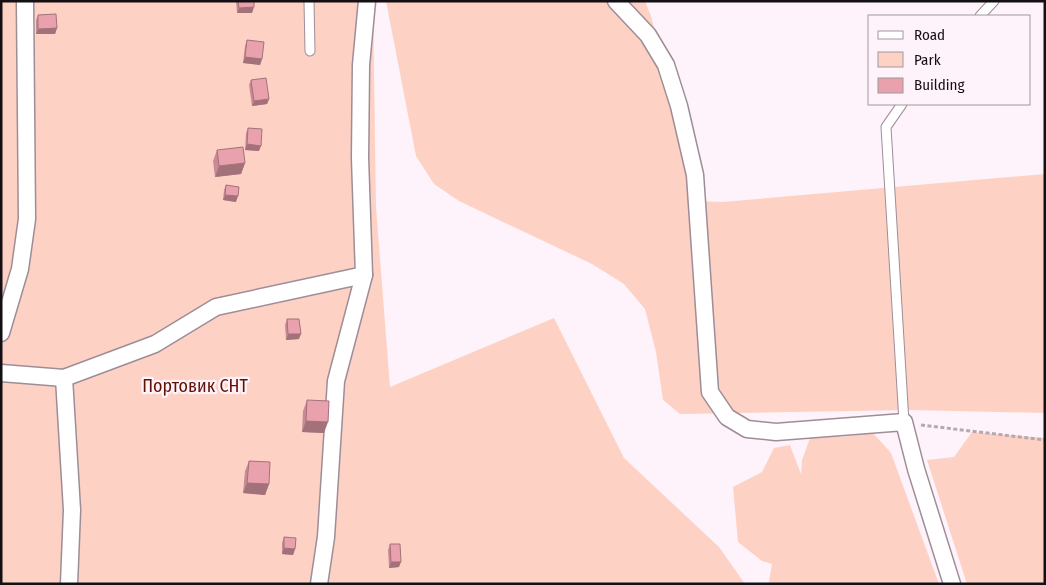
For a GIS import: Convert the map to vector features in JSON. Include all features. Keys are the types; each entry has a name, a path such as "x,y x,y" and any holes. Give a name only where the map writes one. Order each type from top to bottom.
{"street":[{"path":"1,333 20,269 28,218 25,1"},
{"path":"319,584 326,537 336,381 364,275 360,158 360,65 367,1"},
{"path":"616,1 648,36 657,50 666,65 679,106 695,175 710,392 727,417 747,429 776,432 904,422 916,469 952,584"},
{"path":"1,373 64,378 155,344 216,307 364,275"},
{"path":"64,378 72,510 69,584"}],"lane":[{"path":"309,1 310,51"},
{"path":"981,15 994,1"},
{"path":"901,105 886,127 904,422"}],"path":[{"path":"904,422 1045,440"}],"green space":[{"name":"Портовик СНТ","path":"1,1 373,1 376,207 390,387 554,318 624,458 719,547 745,584 1,584"},
{"path":"386,1 645,1 651,16 698,201 723,202 1045,174 1045,413 912,410 680,414 663,400 656,352 645,309 624,284 592,264 459,201 434,184 416,156"},
{"path":"972,432 1045,438 1045,584 967,584 927,460 954,457"},
{"path":"831,433 841,437 873,433 891,453 939,584 770,584 772,564 762,561 738,542 733,487 762,472 774,448 790,445 801,474 802,460 810,438"}],"building":[{"path":"238,1 254,1 254,7 239,8"},
{"path":"56,14 57,28 38,29 38,15"},
{"path":"247,40 264,42 262,59 245,57"},
{"path":"266,78 269,99 254,101 251,80"},
{"path":"248,128 262,129 261,146 247,144"},
{"path":"243,147 245,163 219,166 217,150"},
{"path":"226,185 239,187 238,196 225,195"},
{"path":"287,319 299,319 301,334 288,334"},
{"path":"307,400 329,401 328,422 306,421"},
{"path":"249,461 270,462 269,484 247,483"},
{"path":"284,537 296,538 295,549 284,548"},
{"path":"390,544 400,544 401,562 391,562"}]}
